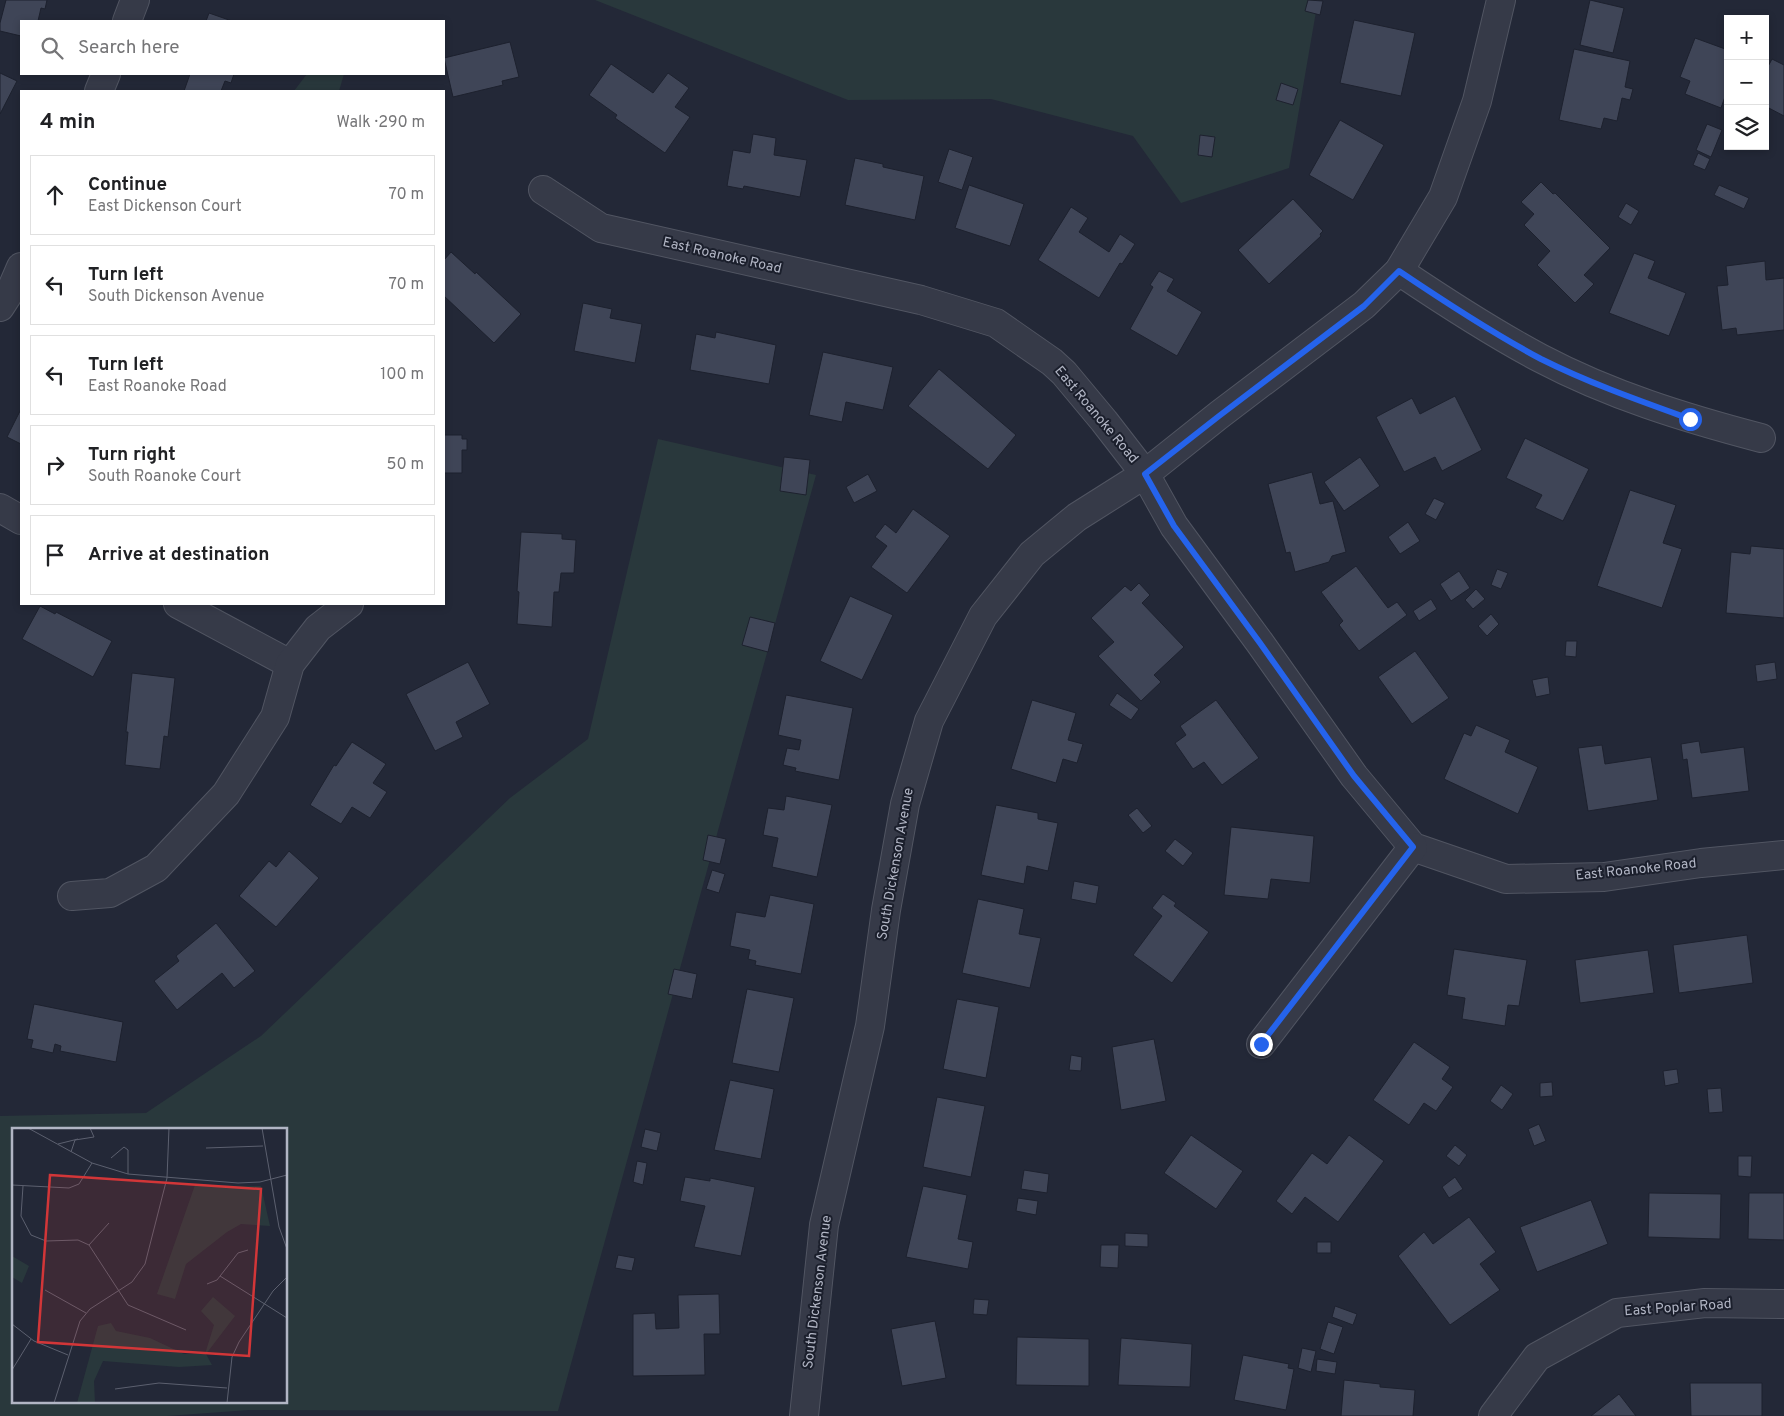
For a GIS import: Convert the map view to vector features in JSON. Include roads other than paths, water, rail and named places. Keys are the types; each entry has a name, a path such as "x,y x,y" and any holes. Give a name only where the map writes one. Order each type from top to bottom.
{"street":[{"path":"127,20 135,0"},
{"name":"South Dickenson Avenue","path":"804,1416 824,1225 870,1026 886,910 905,804 929,721 983,616 1032,554 1077,518 1145,474 1364,306 1399,271 1443,197 1477,101 1501,0"},
{"path":"99,90 106,75"},
{"name":"East Roanoke Road","path":"543,190 602,228 921,300 996,323 1052,362 1064,372 1145,474 1174,526 1354,776 1413,847 1506,879 1604,877 1701,863 1784,855"},
{"path":"0,307 11,290 20,269"},
{"path":"1399,271 1472,320 1542,359 1613,392 1690,419 1761,438"},
{"path":"0,508 20,519"},
{"path":"180,605 290,664"},
{"path":"72,896 110,893 156,868 226,794 275,717 290,664 318,628 348,605"},
{"path":"1261,1044 1413,847"},
{"name":"East Poplar Road","path":"1494,1416 1537,1357 1618,1313 1705,1303 1784,1304"}]}
